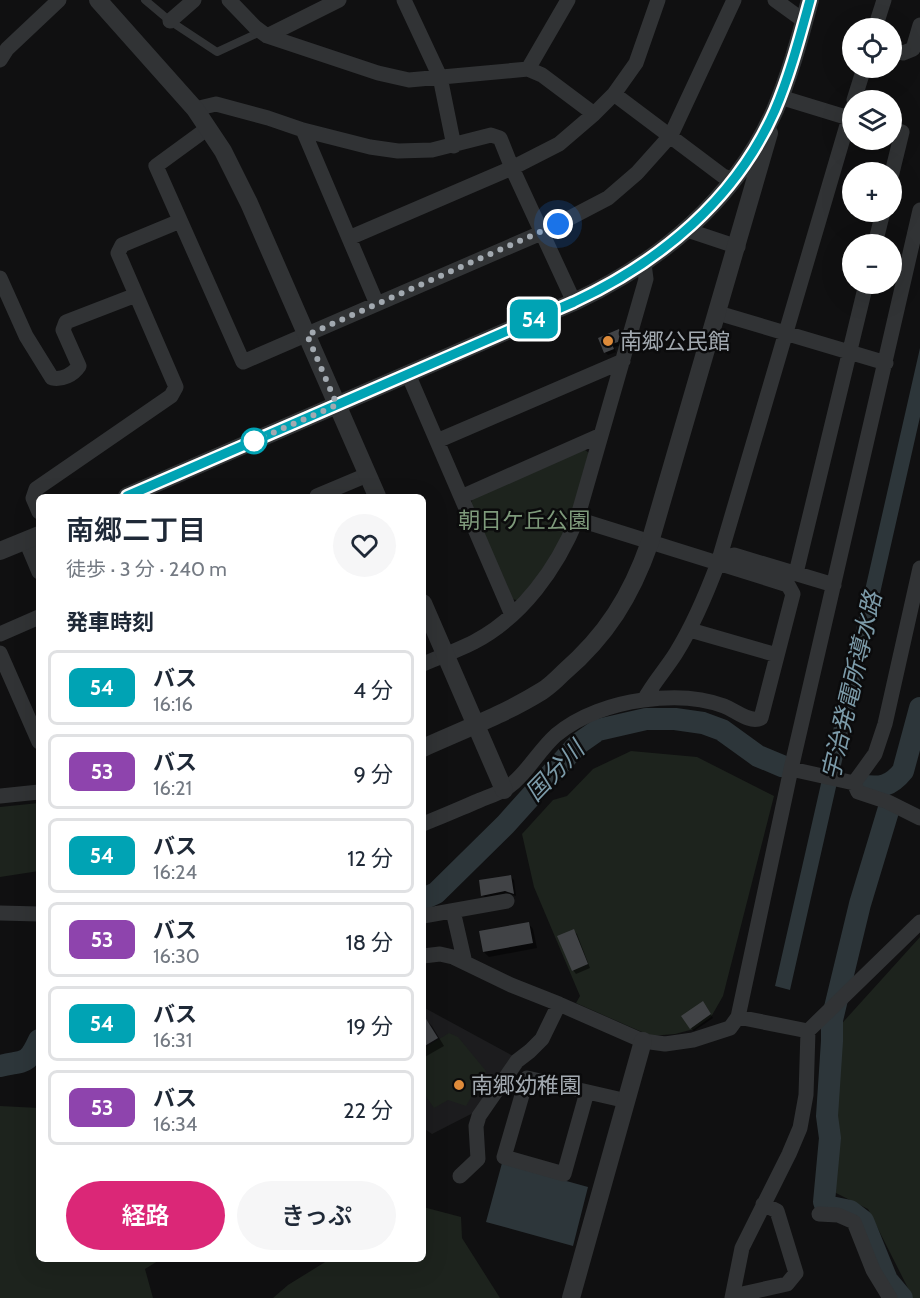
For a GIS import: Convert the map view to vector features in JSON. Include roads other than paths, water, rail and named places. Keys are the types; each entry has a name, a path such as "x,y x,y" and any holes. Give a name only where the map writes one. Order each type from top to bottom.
{"street":[{"path":"2,50 59,0"},
{"path":"98,0 195,109 235,171 376,494"},
{"path":"170,21 194,0"},
{"path":"229,0 264,34 378,73 410,80 528,69 542,75 594,114"},
{"path":"404,0 440,77 454,146"},
{"path":"528,69 568,0"},
{"path":"349,238 512,168 560,144 614,94 636,63 658,0"},
{"path":"208,128 156,166 243,362 541,233 608,198 637,173 671,135 734,0"},
{"path":"775,0 804,21"},
{"path":"426,747 508,711 545,689 596,641 624,602 650,542 738,247 777,104 810,0"},
{"path":"878,18 884,0"},
{"path":"264,34 330,2"},
{"path":"902,53 913,49 920,25"},
{"path":"614,94 723,176 741,180 754,190"},
{"path":"195,109 216,104 303,130 398,152 454,146 491,135 500,138 574,302"},
{"path":"777,104 842,114"},
{"path":"152,492 337,405 574,302 608,286 644,264 687,230 733,180 748,159 777,104"},
{"path":"303,130 377,304"},
{"path":"644,700 653,681 674,657 690,630 718,563 842,145"},
{"path":"426,956 440,954 453,957 511,985 643,1041 665,1044 693,1040 730,1028 738,1017 791,769 920,210"},
{"path":"36,505 33,498 36,489 171,396 176,387 118,253 122,245 180,221"},
{"path":"687,230 738,247"},
{"path":"426,663 476,641 512,615 557,562 577,519 646,279 644,264"},
{"path":"0,278 26,336 52,378 59,379 75,372 79,366 63,330 66,322 136,295"},
{"path":"796,573 864,294"},
{"path":"718,313 886,363"},
{"path":"437,441 623,361"},
{"path":"408,374 512,615"},
{"path":"461,497 601,435"},
{"path":"322,494 367,475"},
{"path":"426,823 504,790 519,779 556,735 584,716 618,705 677,697 702,699 757,720 761,718 793,594 788,585 577,519"},
{"path":"0,551 32,538 36,557"},
{"path":"718,563 725,557 734,555 834,585"},
{"path":"854,783 875,754 885,724 920,568"},
{"path":"426,610 504,790"},
{"path":"0,634 36,618"},
{"path":"690,630 777,655"},
{"path":"0,653 36,735"},
{"path":"791,769 854,783"},
{"path":"854,783 858,792 888,802 920,818"},
{"path":"0,796 36,792"},
{"path":"426,915 507,901"},
{"path":"453,910 465,963"},
{"path":"0,913 36,914"},
{"path":"763,1204 777,1211 796,1272 787,1284 733,1297 741,1248 800,1128 806,1095 808,1031 920,922"},
{"path":"460,1176 478,1159 476,1126 479,1116 517,1061 542,1039 559,1004"},
{"path":"738,1017 808,1031"},
{"path":"571,1298 643,1041"},
{"path":"587,1092 564,1174 504,1157 527,1078 627,1101"},
{"path":"819,1214 838,1215 854,1222 873,1270 890,1298"}],"lane":[{"path":"145,0 170,21 217,52 264,34"}],"water":[{"name":"宇治発電所導水路","path":"920,348 920,417 790,990 775,986"},
{"path":"502,1163 588,1187 573,1246 486,1222"}],"waterway":[{"name":"国分川","path":"861,785 874,787 885,785 903,771 920,708"},
{"name":"国分川","path":"426,898 436,893 506,824 578,744 598,730 646,719 675,719 703,723 722,730 758,756 782,766"},
{"path":"889,808 860,904 832,1020 827,1116 830,1138 824,1202 826,1206 850,1211 863,1221 887,1280 902,1298"},
{"name":"国分川","path":"0,1066 28,1058 36,1045"}],"place":[{"name":"南郷公民館","path":"608,341"},
{"name":"南郷幼稚園","path":"459,1085"}],"park label":[{"name":"朝日ケ丘公園","path":"524,520"}]}
